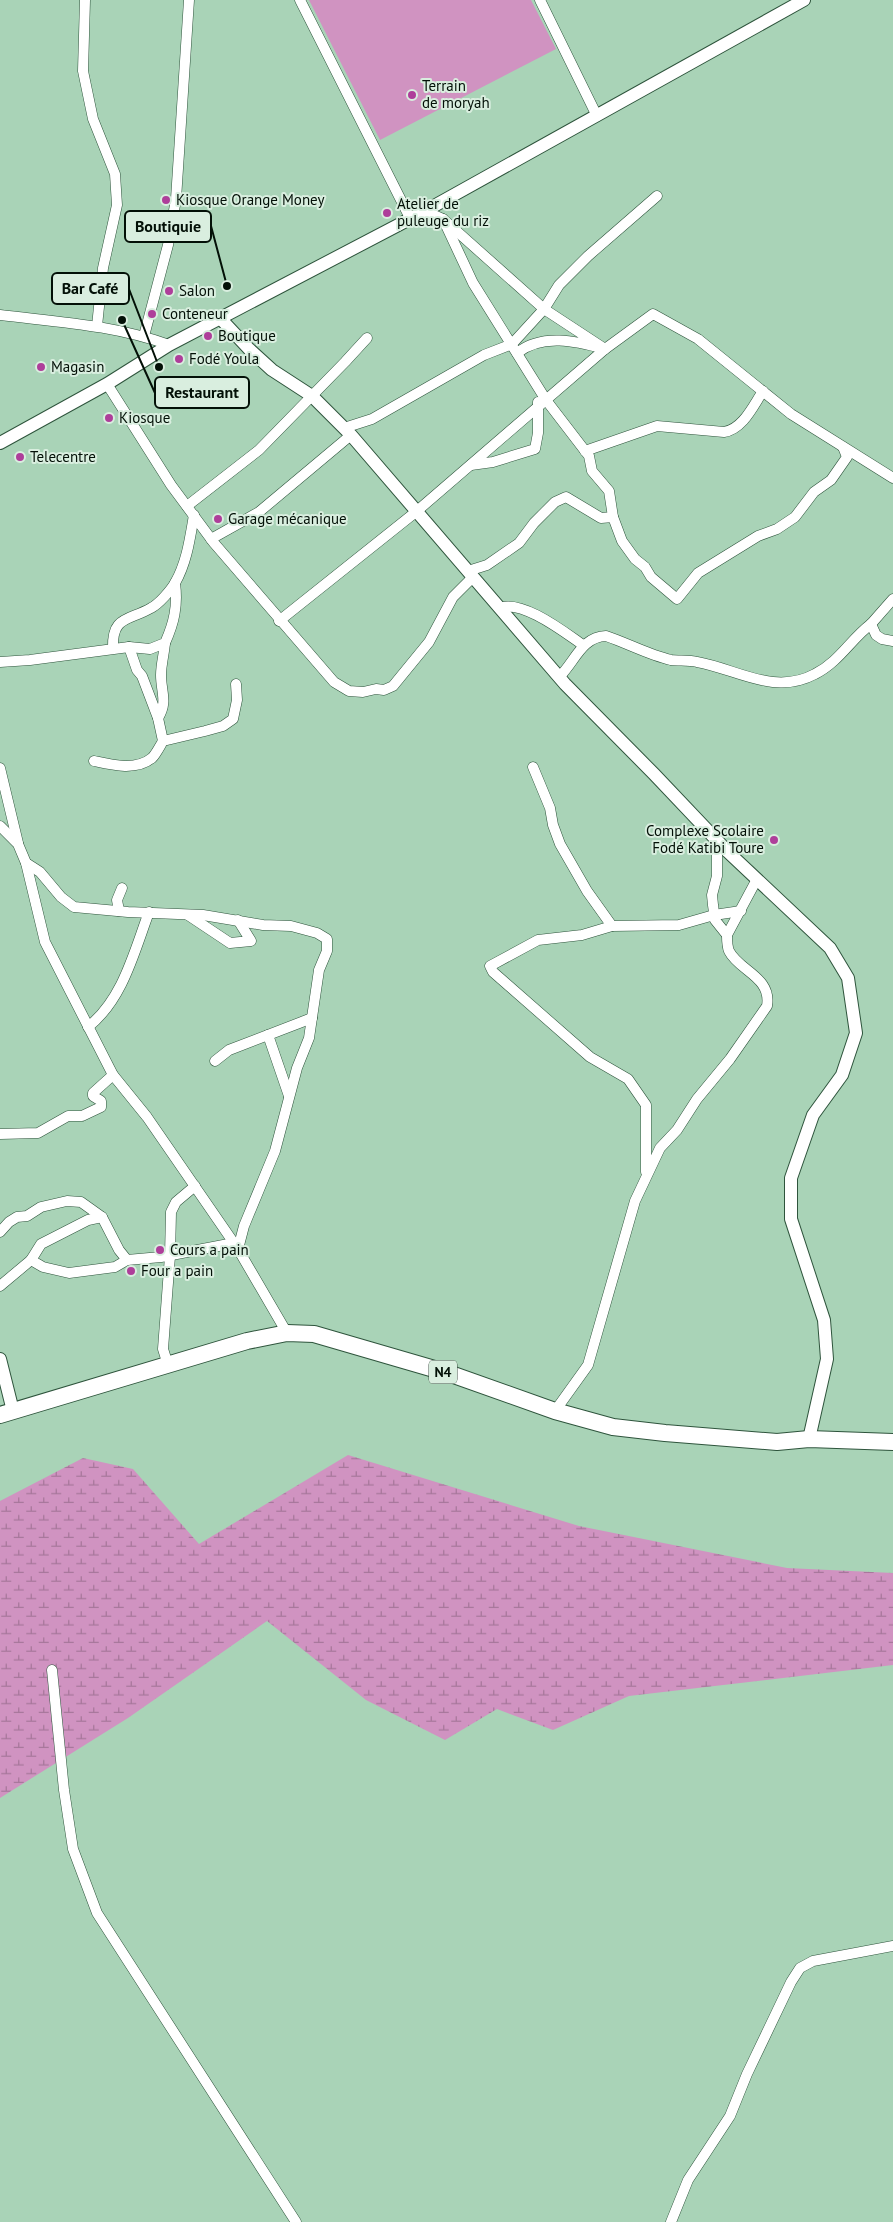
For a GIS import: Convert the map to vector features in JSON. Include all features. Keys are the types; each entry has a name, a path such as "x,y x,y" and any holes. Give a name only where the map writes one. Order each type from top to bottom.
{"highway":[{"name":"N4","path":"7,1414 247,1341 288,1333 314,1334 448,1374 555,1411 613,1427 777,1442 809,1439 893,1442"}],"street":[{"path":"85,0 83,71 93,119 115,174 117,204 103,268 97,326"},
{"path":"144,336 168,245 176,199 189,0"},
{"path":"300,0 410,218"},
{"path":"540,0 597,116"},
{"path":"0,443 107,384 169,344 424,211 804,0"},
{"path":"514,348 560,285 588,256 657,196"},
{"path":"424,211 443,220 544,309 605,349"},
{"path":"443,220 473,282 536,384 542,403 589,456 592,471 609,491 613,517 622,541 645,567 651,577 677,599 698,574 758,536 777,530 795,517 814,492 831,480 847,457 843,446"},
{"path":"280,621 417,511 605,349 653,314 698,339 791,414 893,478"},
{"path":"0,315 97,326 144,336 169,344"},
{"path":"220,318 272,370 312,396 347,431 559,677 718,841 830,948 848,978 856,1033 842,1075 813,1115 791,1178 791,1219 824,1320 827,1359 809,1439"},
{"path":"187,506 259,450 366,338"},
{"path":"210,539 259,512 347,431 484,356 551,340 582,343 605,349"},
{"path":"107,384 161,470 210,539 334,682 349,692 384,690 393,686 429,642 453,597 470,574 519,544 541,516 555,502 566,498 601,518 613,517"},
{"path":"585,451 657,426 724,432 732,431 739,426 763,391"},
{"path":"470,465 493,462 535,448 542,403"},
{"path":"112,648 112,636 119,622 152,608 175,583 188,550 194,515"},
{"path":"158,718 162,712 164,693 161,678 165,643 174,624 178,601 175,583"},
{"path":"559,677 569,668 583,645 597,636 606,636 670,660 698,662 743,677 767,682 792,682 814,675 828,667 893,599"},
{"path":"498,608 506,605 546,618 583,645"},
{"path":"871,624 876,636 893,641"},
{"path":"0,662 30,660 112,648 150,649 165,643"},
{"path":"129,647 158,718 163,741"},
{"path":"94,761 112,765 132,766 152,758 163,741 223,726 233,719 236,684"},
{"path":"533,767 550,808 553,825 560,844 587,891 612,926"},
{"path":"0,768 18,844 26,863 45,942 88,1027 113,1075 147,1117 236,1246 288,1333"},
{"path":"0,826 18,844"},
{"path":"718,841 717,876 712,895 714,915 718,927 727,935"},
{"path":"26,863 40,872 61,897 74,907 187,914 263,925 291,926 317,933 327,939 328,951 319,970 309,1038 297,1068 275,1151 236,1246"},
{"path":"555,1411 588,1364 632,1208 660,1148 677,1130 696,1099 730,1059 767,1006 769,997 764,988 755,976 728,950 727,935 756,879"},
{"path":"119,911 117,900 122,888"},
{"path":"646,1175 646,1105 628,1079 590,1057 493,972 490,966 494,962 538,940 582,935 612,926 679,925 714,915 741,911"},
{"path":"88,1027 97,1020 119,991 149,912"},
{"path":"187,914 230,943 251,940 238,920"},
{"path":"215,1061 229,1050 312,1018"},
{"path":"268,1035 289,1096"},
{"path":"0,1134 38,1133 68,1116 82,1116 97,1110 102,1104 101,1101 93,1096 93,1093 113,1075"},
{"path":"168,1365 163,1341 172,1207 195,1186"},
{"path":"0,1232 9,1222 17,1217 27,1216 41,1207 67,1201 81,1202 102,1217 119,1250 127,1260"},
{"path":"0,1286 31,1260 41,1244 88,1220 102,1217"},
{"path":"31,1260 43,1268 69,1273 115,1267 127,1260 170,1256 236,1246"},
{"path":"0,1359 7,1414"},
{"path":"52,1670 64,1790 73,1850 97,1913 296,2222"},
{"path":"671,2222 688,2180 730,2116 747,2074 791,1982 800,1968 813,1961 893,1946"}],"green space":[{"name":"Terrain de moryah","path":"309,0 531,0 556,49 380,140"},
{"path":"348,1455 579,1526 787,1568 893,1573 893,1665 629,1696 553,1730 497,1709 445,1740 366,1700 267,1621 128,1718 0,1798 0,1501 83,1458 133,1469 199,1544"}],"place":[{"name":"Terrain de moryah","path":"412,95"},
{"name":"Kiosque Orange Money","path":"166,200"},
{"name":"Atelier de puleuge du riz","path":"387,213"},
{"name":"Boutiquie","path":"227,286"},
{"name":"Salon","path":"169,291"},
{"name":"Conteneur","path":"152,314"},
{"name":"Restaurant","path":"122,320"},
{"name":"Boutique","path":"208,336"},
{"name":"Fodé Youla","path":"179,359"},
{"name":"Magasin","path":"41,367"},
{"name":"Bar Café","path":"159,367"},
{"name":"Kiosque","path":"109,418"},
{"name":"Telecentre","path":"20,457"},
{"name":"Garage mécanique","path":"218,519"},
{"name":"Complexe Scolaire Fodé Katibi Toure","path":"774,840"},
{"name":"Cours a pain","path":"160,1250"},
{"name":"Four a pain","path":"131,1271"}]}
